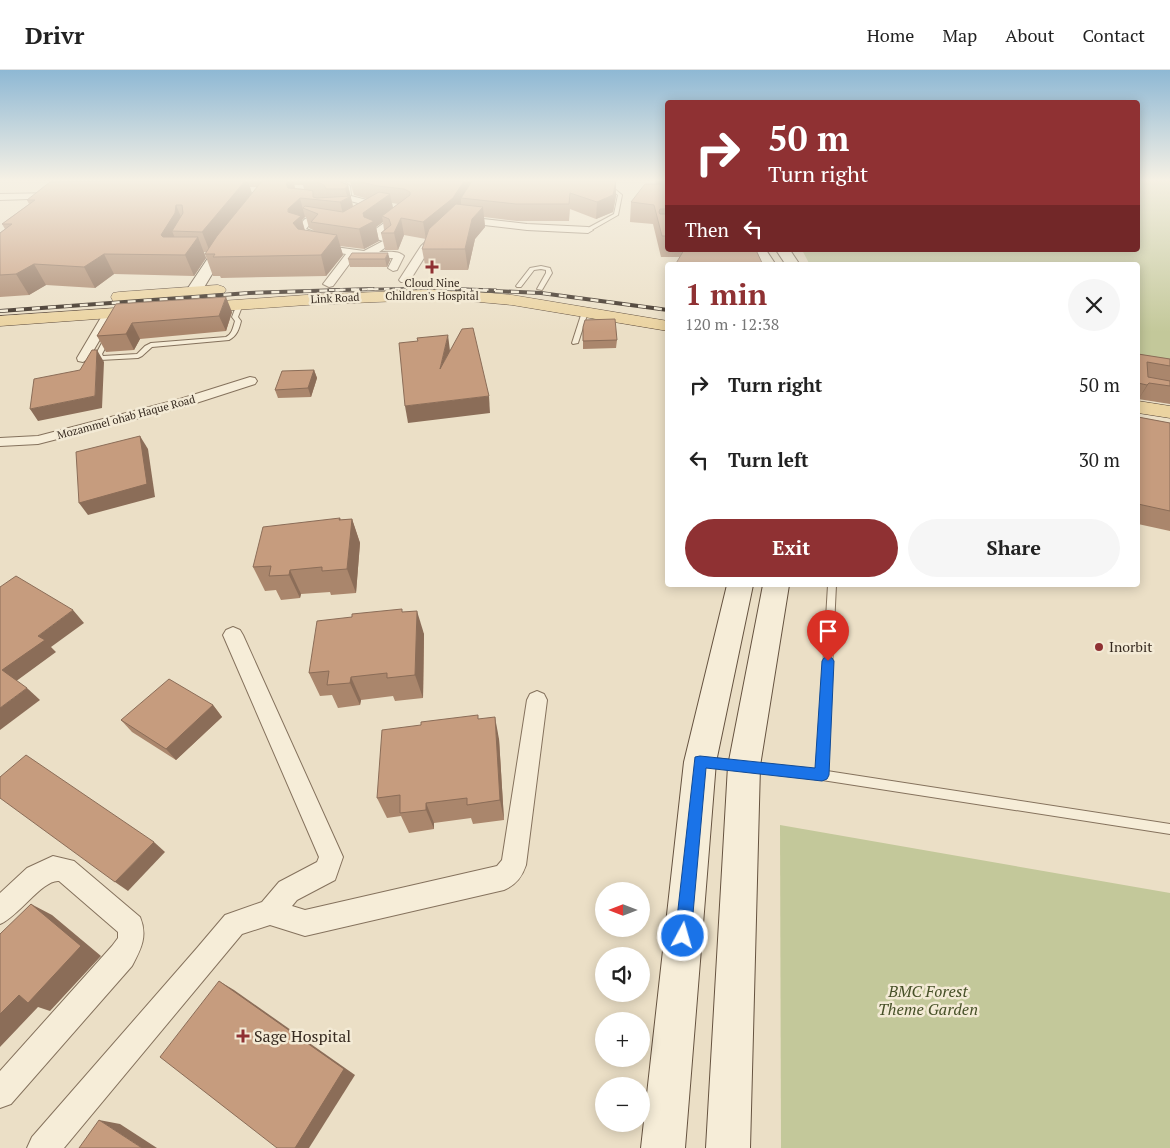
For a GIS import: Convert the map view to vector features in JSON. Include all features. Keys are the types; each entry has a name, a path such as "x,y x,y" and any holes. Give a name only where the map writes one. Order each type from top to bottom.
{"main road":[{"name":"Link Road","path":"99,298 329,284 408,274 559,292"},
{"name":"Link Road","path":"0,319 115,319 240,304 446,294 512,300 665,325"},
{"path":"0,319 7,305 71,300"},
{"path":"1140,407 1170,412"}],"street":[{"path":"194,291 213,256 231,231"},
{"path":"304,231 317,236 306,244 308,246 364,254 372,252 388,242 387,239 374,235 379,231"},
{"path":"329,284 350,256 397,255 399,256 389,268 408,274 425,248 442,231"},
{"path":"83,358 115,319"},
{"name":"Mozammel ohab Haque Road","path":"0,442 38,440 185,402 250,381"},
{"path":"663,1148 700,762 740,587"},
{"path":"728,1148 744,766 776,587"},
{"path":"43,1148 207,958 234,924 270,912 288,891 326,871 331,857 233,635"},
{"path":"270,912 305,923 504,877 514,865 537,700"},
{"path":"0,911 36,877 53,868 65,870 131,926 131,940 122,956 0,1093"}],"lane":[{"path":"115,319 98,354 100,358 138,356 142,354 147,346 152,345 229,338 238,321 235,317 240,304"},
{"path":"575,344 585,312"},
{"path":"822,775 832,587"},
{"path":"700,762 822,775 1170,829"}],"green space":[{"path":"1140,231 1170,231 1170,378 1140,372 1140,262 808,262 803,252 1140,252"},
{"name":"BMC Forest Theme Garden","path":"780,825 1170,893 1170,1148 781,1148"}],"building":[{"path":"2,231 163,231 161,235 163,237 198,237 185,255 104,254 84,267 34,264 16,274 0,275 0,233"},
{"path":"221,231 313,231 337,235 321,255 213,257 215,254 205,254"},
{"path":"383,231 395,231 394,233 381,233"},
{"path":"428,231 469,231 465,249 422,249"},
{"path":"661,231 665,231 665,236 662,236"},
{"path":"683,252 757,252 762,262 677,262"},
{"path":"352,253 388,253 385,259 348,259"},
{"path":"226,297 219,316 132,323 126,334 97,336 116,304"},
{"path":"615,319 617,340 583,341 585,320"},
{"path":"473,328 489,396 405,406 399,343 418,341 417,338 448,335 440,369 462,329"},
{"path":"92,350 97,350 95,396 30,409 34,379 80,370"},
{"path":"1140,354 1170,359 1170,366 1147,362 1148,377 1170,381 1170,386 1149,383 1147,385 1140,383"},
{"path":"314,370 308,388 275,390 282,371"},
{"path":"1140,417 1170,423 1170,511 1140,504"},
{"path":"140,436 147,484 79,503 76,452"},
{"path":"340,518 339,520 352,519 347,569 322,571 322,567 290,570 289,575 269,576 271,566 253,567 263,527"},
{"path":"16,576 73,610 38,636 45,640 2,670 27,688 0,708 0,587"},
{"path":"402,609 402,612 417,611 415,675 387,678 387,673 351,677 350,683 327,685 329,671 309,673 317,621 352,617 352,614"},
{"path":"169,679 213,705 166,749 121,720"},
{"path":"478,715 478,719 495,717 500,800 467,805 467,798 426,803 426,810 400,813 400,795 377,798 382,730 421,725 421,722"},
{"path":"26,755 154,842 115,882 0,798 0,777"},
{"path":"31,904 81,946 28,1003 19,995 0,1014 0,934"},
{"path":"219,981 344,1069 295,1148 277,1148 160,1057"},
{"path":"99,1120 142,1148 79,1148"}],"railway":[{"path":"360,289 436,288 496,290"},
{"path":"0,311 249,293 360,289"},
{"path":"329,290 360,289"},
{"path":"360,289 373,289"},
{"path":"447,289 541,293 665,310"}],"place":[{"name":"Cloud Nine Children's Hospital","path":"432,267"},
{"name":"Inorbit","path":"1099,647"},
{"name":"Sage Hospital","path":"243,1036"}],"route":[{"path":"683,936 700,762 822,775 828,661"}]}
